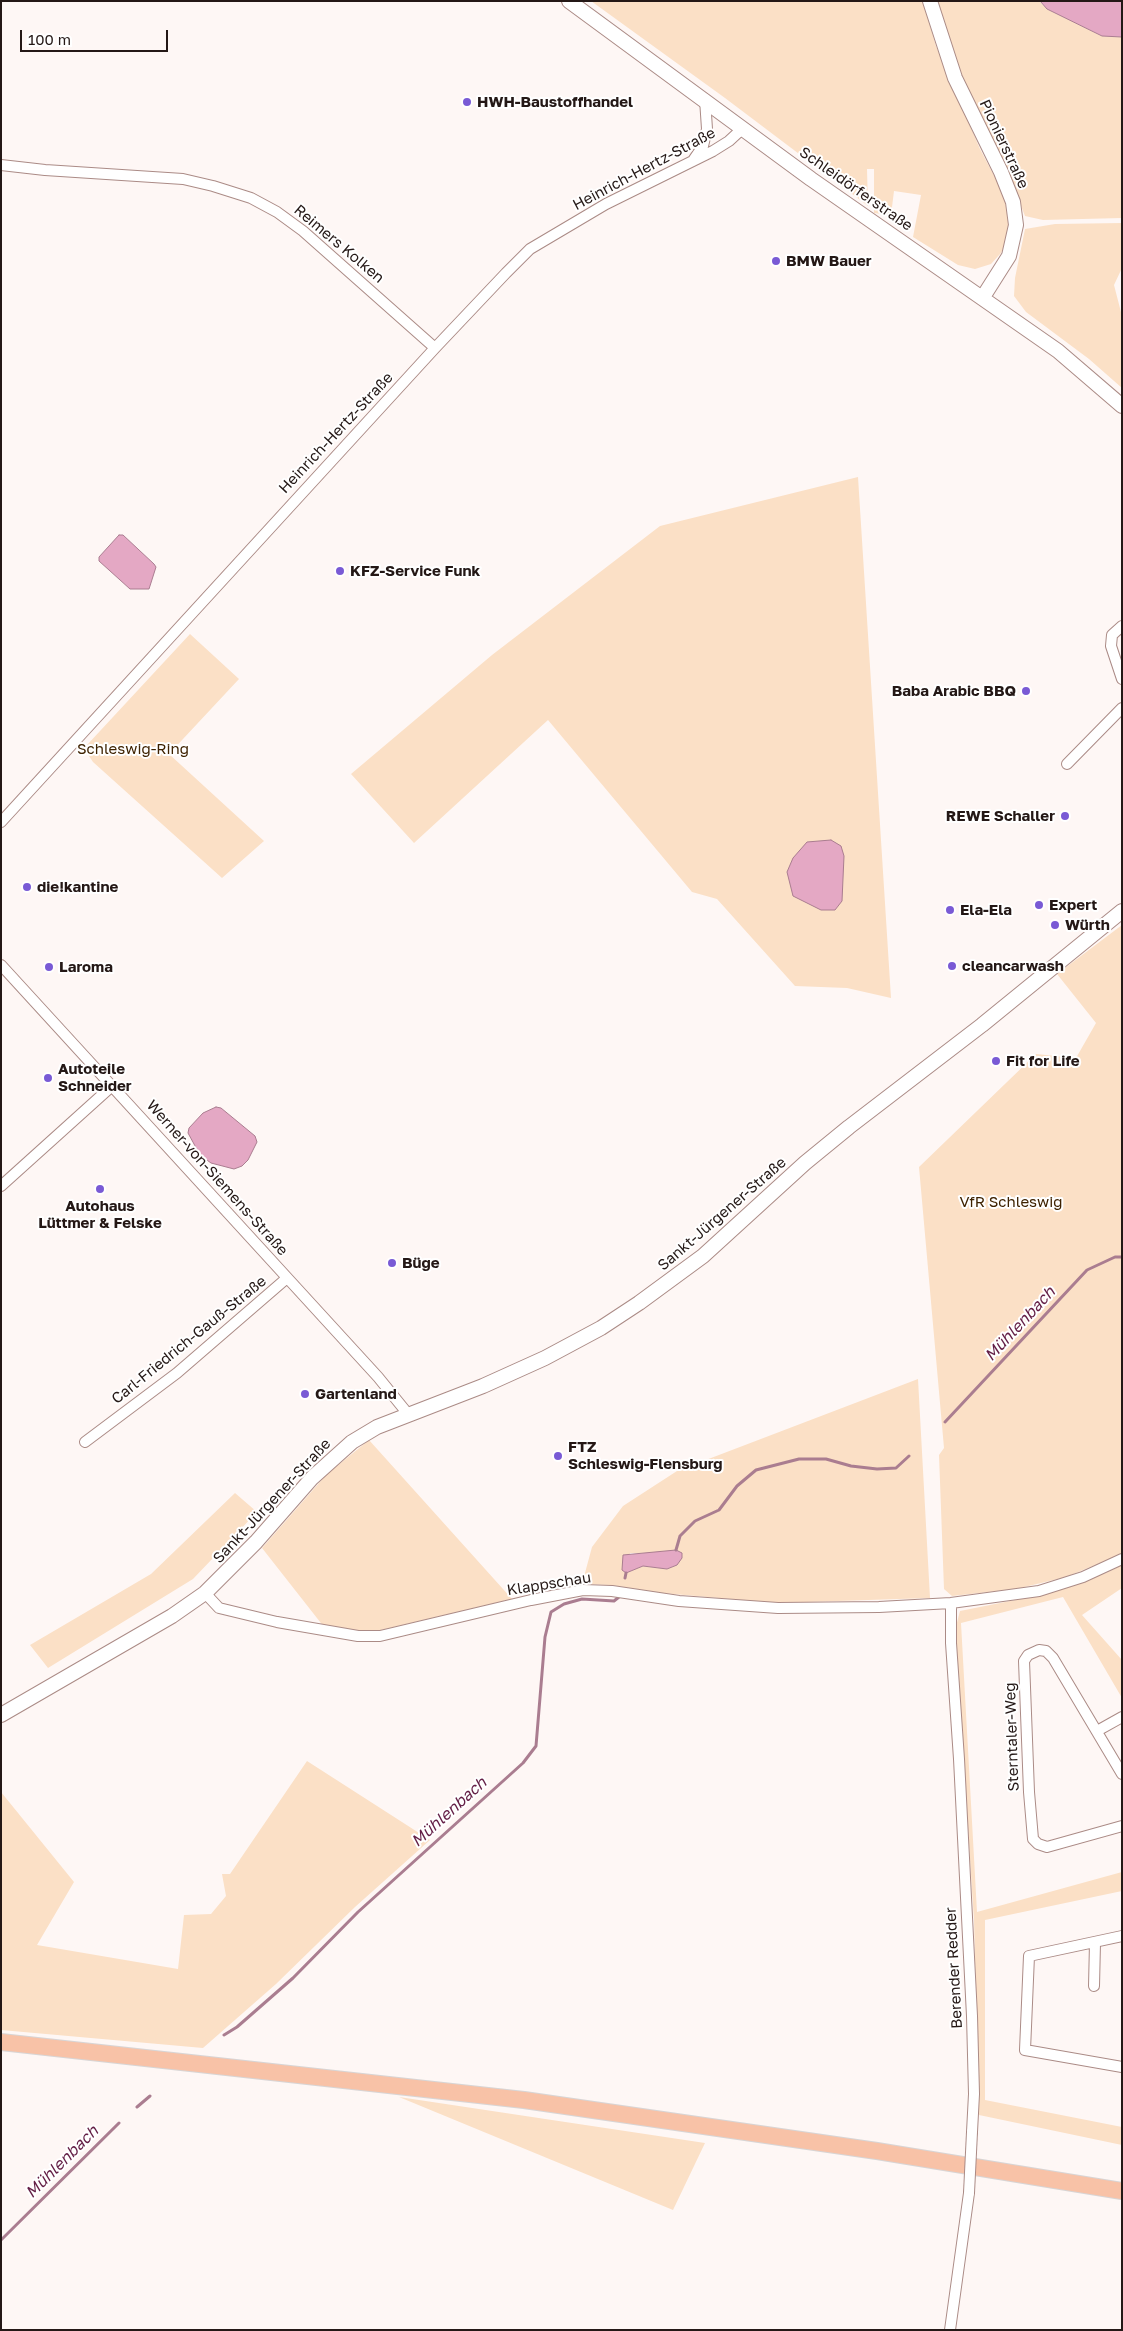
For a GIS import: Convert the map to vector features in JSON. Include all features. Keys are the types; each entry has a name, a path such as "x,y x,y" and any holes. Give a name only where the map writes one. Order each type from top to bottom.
{"main road":[{"path":"1,2042 524,2100 867,2150 1122,2191"}],"street":[{"name":"Schleidörferstraße","path":"569,1 811,178 1058,351 1122,406"},
{"name":"Pionierstraße","path":"930,1 955,78 1001,172 1013,202 1016,225 1009,256 983,297"},
{"path":"694,160 703,146 707,129 704,99"},
{"name":"Heinrich-Hertz-Straße","path":"1,822 435,348 530,249 606,204 729,141 743,128"},
{"name":"Reimers Kolken","path":"1,165 118,175 151,175 183,178 251,198 277,212 304,231 435,348"},
{"path":"1122,626 1112,636 1111,646 1122,679"},
{"path":"1067,764 1122,708"},
{"name":"Sankt-Jürgener-Straße","path":"1,1715 172,1616 205,1594 227,1573 312,1478 352,1442 377,1427 483,1386 545,1358 601,1328 639,1303 703,1256 805,1163 849,1127 982,1024 1122,911"},
{"name":"Werner-von-Siemens-Straße","path":"1,965 378,1377 408,1414"},
{"path":"1,1186 112,1086"},
{"name":"Carl-Friedrich-Gauß-Straße","path":"85,1442 177,1373 287,1278"},
{"path":"951,1603 1039,1591 1083,1577 1122,1559"},
{"name":"Klappschau","path":"205,1594 220,1608 277,1622 358,1636 380,1636 531,1600 583,1590 612,1591 679,1601 778,1608 878,1607 951,1603"},
{"name":"Berender Redder","path":"950,2330 969,2193 974,2094 959,1759 951,1643 951,1603"},
{"name":"Sterntaler-Weg","path":"1122,1774 1054,1658 1046,1651 1039,1650 1028,1655 1024,1661 1029,1792 1033,1839 1038,1844 1047,1847 1122,1826"},
{"path":"1097,1731 1122,1717"},
{"path":"1122,1936 1029,1956 1025,2050 1122,2067"},
{"path":"1094,1986 1095,1943"}],"green space":[{"path":"591,1 923,1 936,46 980,149 1002,191 1009,217 1008,238 1001,253 991,264 975,269 958,265 913,237 921,195 894,191 891,215 874,213 874,169 867,169 868,206 725,98"},
{"path":"936,1 1039,1 1047,9 1102,36 1122,37 1122,218 1043,220 1025,216 1005,165 965,86"},
{"path":"1122,223 1122,268 1114,285 1122,316 1122,388 1089,359 1026,312 1014,296 1015,278 1025,229 1055,224"},
{"path":"858,477 891,998 847,988 795,986 717,899 692,892 548,720 414,843 351,774 492,655 660,526"},
{"name":"Schleswig-Ring","path":"190,634 239,679 169,754 264,841 222,878 93,762 87,753 87,745"},
{"name":"VfR Schleswig","path":"1122,925 1122,1554 1066,1577 1016,1589 952,1596 944,1589 939,1455 944,1448 919,1167 1036,1054 1076,1058 1096,1023 1057,974"},
{"path":"918,1379 930,1598 776,1603 662,1593 611,1585 582,1584 592,1547 623,1506 677,1471","holes":["676,1550 677,1565 667,1569 643,1566 626,1573 630,1553 664,1553"]},
{"path":"369,1440 512,1599 381,1630 355,1632 324,1627 262,1548 326,1475"},
{"path":"235,1493 257,1512 193,1579 48,1668 30,1645 151,1574"},
{"path":"1122,1565 1122,1588 1082,1615 1122,1660 1122,1698 1063,1597 961,1623 977,1912 1122,1872 1122,1891 985,1920 985,2100 1122,2127 1122,2145 979,2115 974,1920 955,1630 960,1611 1040,1595 1106,1573"},
{"path":"307,1761 430,1840 355,1907 276,1984 203,2048 1,2030 1,1792 74,1882 37,1945 178,1969 184,1915 211,1914 226,1896 222,1874 230,1874"},
{"path":"399,2097 705,2143 673,2210"}],"shaded area":[{"path":"1040,1 1122,1 1122,37 1102,36 1047,9"},
{"path":"119,535 123,535 156,567 149,589 130,589 99,561 99,557"},
{"path":"831,840 841,846 844,856 842,901 835,910 821,910 793,896 787,872 793,858 807,842"},
{"path":"216,1107 221,1108 255,1136 257,1142 248,1160 242,1166 234,1169 211,1163 200,1155 188,1133 189,1128 203,1113"},
{"path":"676,1550 682,1553 682,1558 677,1565 667,1569 643,1566 626,1573 622,1570 623,1555"}],"waterway":[{"name":"Mühlenbach","path":"945,1422 1087,1270 1115,1257 1122,1257"},
{"name":"Mühlenbach","path":"676,1550 680,1536 695,1521 719,1510 737,1486 756,1470 799,1459 826,1459 851,1466 877,1469 896,1468 909,1456"},
{"name":"Mühlenbach","path":"625,1578 626,1573"},
{"name":"Mühlenbach","path":"224,2035 237,2027 293,1978 358,1912 523,1763 536,1746 545,1637 551,1612 564,1604 582,1599 614,1601 619,1597"},
{"name":"Mühlenbach","path":"137,2107 150,2096"},
{"name":"Mühlenbach","path":"1,2240 119,2123"}],"place":[{"name":"HWH-Baustoffhandel","path":"467,102"},
{"name":"BMW Bauer","path":"776,261"},
{"name":"KFZ-Service Funk","path":"340,571"},
{"name":"Baba Arabic BBQ","path":"1026,691"},
{"name":"REWE Schaller","path":"1065,816"},
{"name":"die!kantine","path":"27,887"},
{"name":"Expert","path":"1039,905"},
{"name":"Ela-Ela","path":"950,910"},
{"name":"Würth","path":"1055,925"},
{"name":"cleancarwash","path":"952,966"},
{"name":"Laroma","path":"49,967"},
{"name":"Fit for Life","path":"996,1061"},
{"name":"Autoteile Schneider","path":"48,1078"},
{"name":"Autohaus Lüttmer & Felske","path":"100,1189"},
{"name":"Büge","path":"392,1263"},
{"name":"Gartenland","path":"305,1394"},
{"name":"FTZ Schleswig-Flensburg","path":"558,1456"}]}
